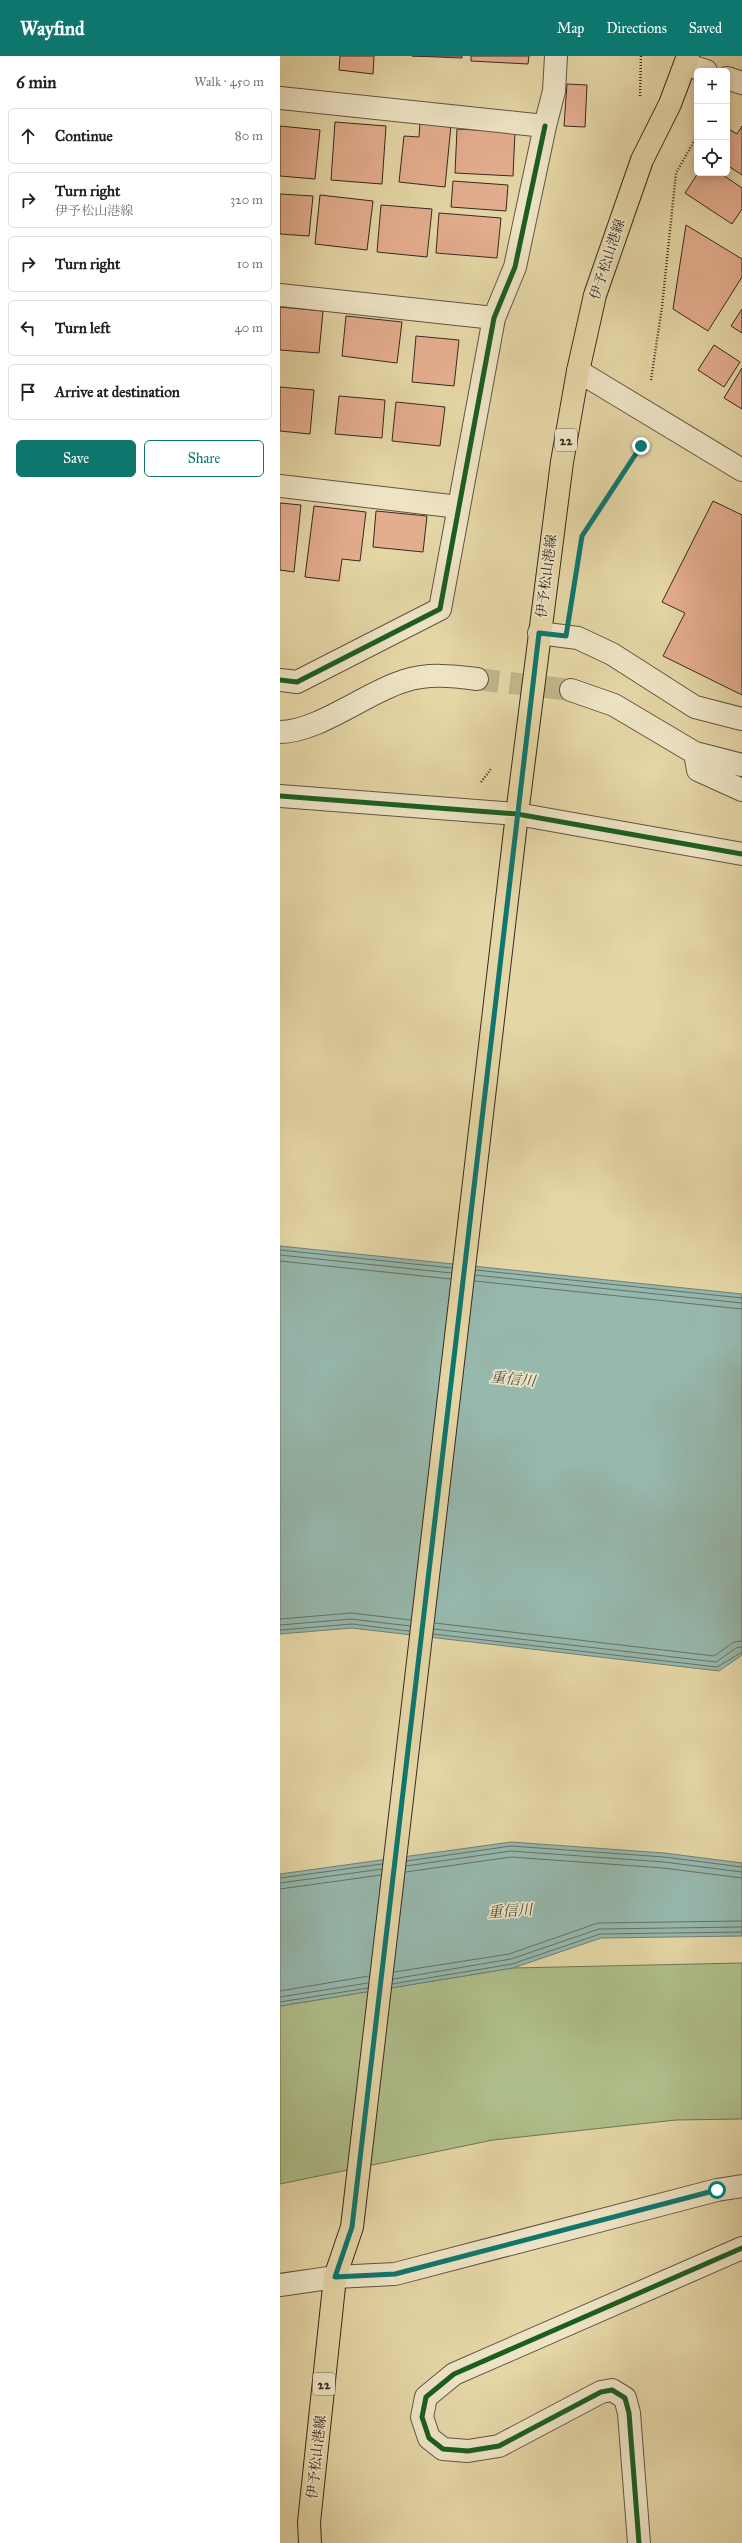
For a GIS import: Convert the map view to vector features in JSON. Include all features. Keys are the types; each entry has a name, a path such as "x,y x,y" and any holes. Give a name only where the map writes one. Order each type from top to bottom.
{"main road":[{"name":"伊予松山港線","path":"310,2543 309,2522 335,2277 352,2227 515,842 517,814 562,462 578,371 595,295 620,217 642,160 670,104 687,60"}],"street":[{"path":"280,680 297,682 440,609 494,318 515,267 545,126 554,92 556,56"},
{"path":"687,60 701,68"},
{"path":"730,79 742,83"},
{"path":"280,98 545,126"},
{"path":"280,295 494,318"},
{"path":"578,371 742,470"},
{"path":"280,486 459,507"},
{"path":"539,633 578,638 612,654 695,707 742,718"},
{"path":"280,732 289,732 336,714 404,680 442,675 477,679"},
{"path":"571,690 614,705 695,753 742,765"},
{"path":"695,753 698,770 742,790"},
{"path":"280,796 517,814 742,854"},
{"path":"280,2285 335,2277 395,2274 717,2190 742,2186"},
{"path":"639,2543 629,2413 625,2398 612,2390 600,2392 499,2446 468,2451 443,2449 429,2438 422,2418 426,2397 454,2374 742,2248"}],"path":[{"path":"582,536 641,446 662,307 676,173 695,140"}],"green space":[{"path":"742,1963 742,2119 676,2120 493,2140 280,2184 280,2006 513,1968"}],"water":[{"name":"重信川","path":"280,1246 742,1294 742,1655 719,1671 352,1628 280,1634"},
{"name":"重信川","path":"511,1842 664,1853 742,1863 742,1936 601,1938 513,1968 280,2006 280,1874"}],"building":[{"path":"340,56 374,56 373,74 339,70"},
{"path":"412,56 462,56 462,58"},
{"path":"471,56 529,56 528,64 471,61"},
{"path":"567,84 587,85 585,127 564,126"},
{"path":"335,122 386,126 382,184 331,180"},
{"path":"420,122 451,125 445,187 399,182 404,136 419,137"},
{"path":"280,126 320,130 315,179 280,176"},
{"path":"742,126 742,175 730,167 730,130 737,134"},
{"path":"457,129 515,132 513,176 455,173"},
{"path":"696,176 724,176 742,188 742,209 732,224 685,193"},
{"path":"453,181 508,185 506,211 451,207"},
{"path":"280,194 313,196 309,236 280,234"},
{"path":"320,195 373,201 367,250 315,244"},
{"path":"381,205 432,209 427,257 377,252"},
{"path":"439,213 501,218 497,258 436,253"},
{"path":"686,225 742,259 742,277 708,331 673,309"},
{"path":"280,307 323,311 319,353 280,350"},
{"path":"742,309 742,333 731,326"},
{"path":"346,316 402,322 397,363 342,356"},
{"path":"416,336 459,340 454,386 412,382"},
{"path":"714,345 740,362 724,387 698,370"},
{"path":"742,368 742,409 724,398"},
{"path":"280,387 314,390 310,434 280,431"},
{"path":"339,396 385,400 382,438 335,434"},
{"path":"396,402 445,407 440,446 392,441"},
{"path":"713,501 742,515 742,695 663,656 685,613 662,602"},
{"path":"280,503 301,505 294,572 280,570"},
{"path":"314,506 366,512 360,561 342,559 339,581 305,577"},
{"path":"376,511 427,516 423,552 373,547"}],"tunnel":[{"path":"477,679 571,690"}],"cycle path":[{"path":"280,680 297,682 440,609 494,318 515,267 545,126"},
{"path":"280,796 517,814 742,854"},
{"path":"639,2543 629,2413 625,2398 612,2390 601,2392 499,2446 468,2451 443,2449 429,2438 422,2417 426,2397 454,2374 742,2248"}],"route":[{"path":"641,446 582,536 566,636 539,633 352,2227 335,2277 395,2274 717,2190"}]}
